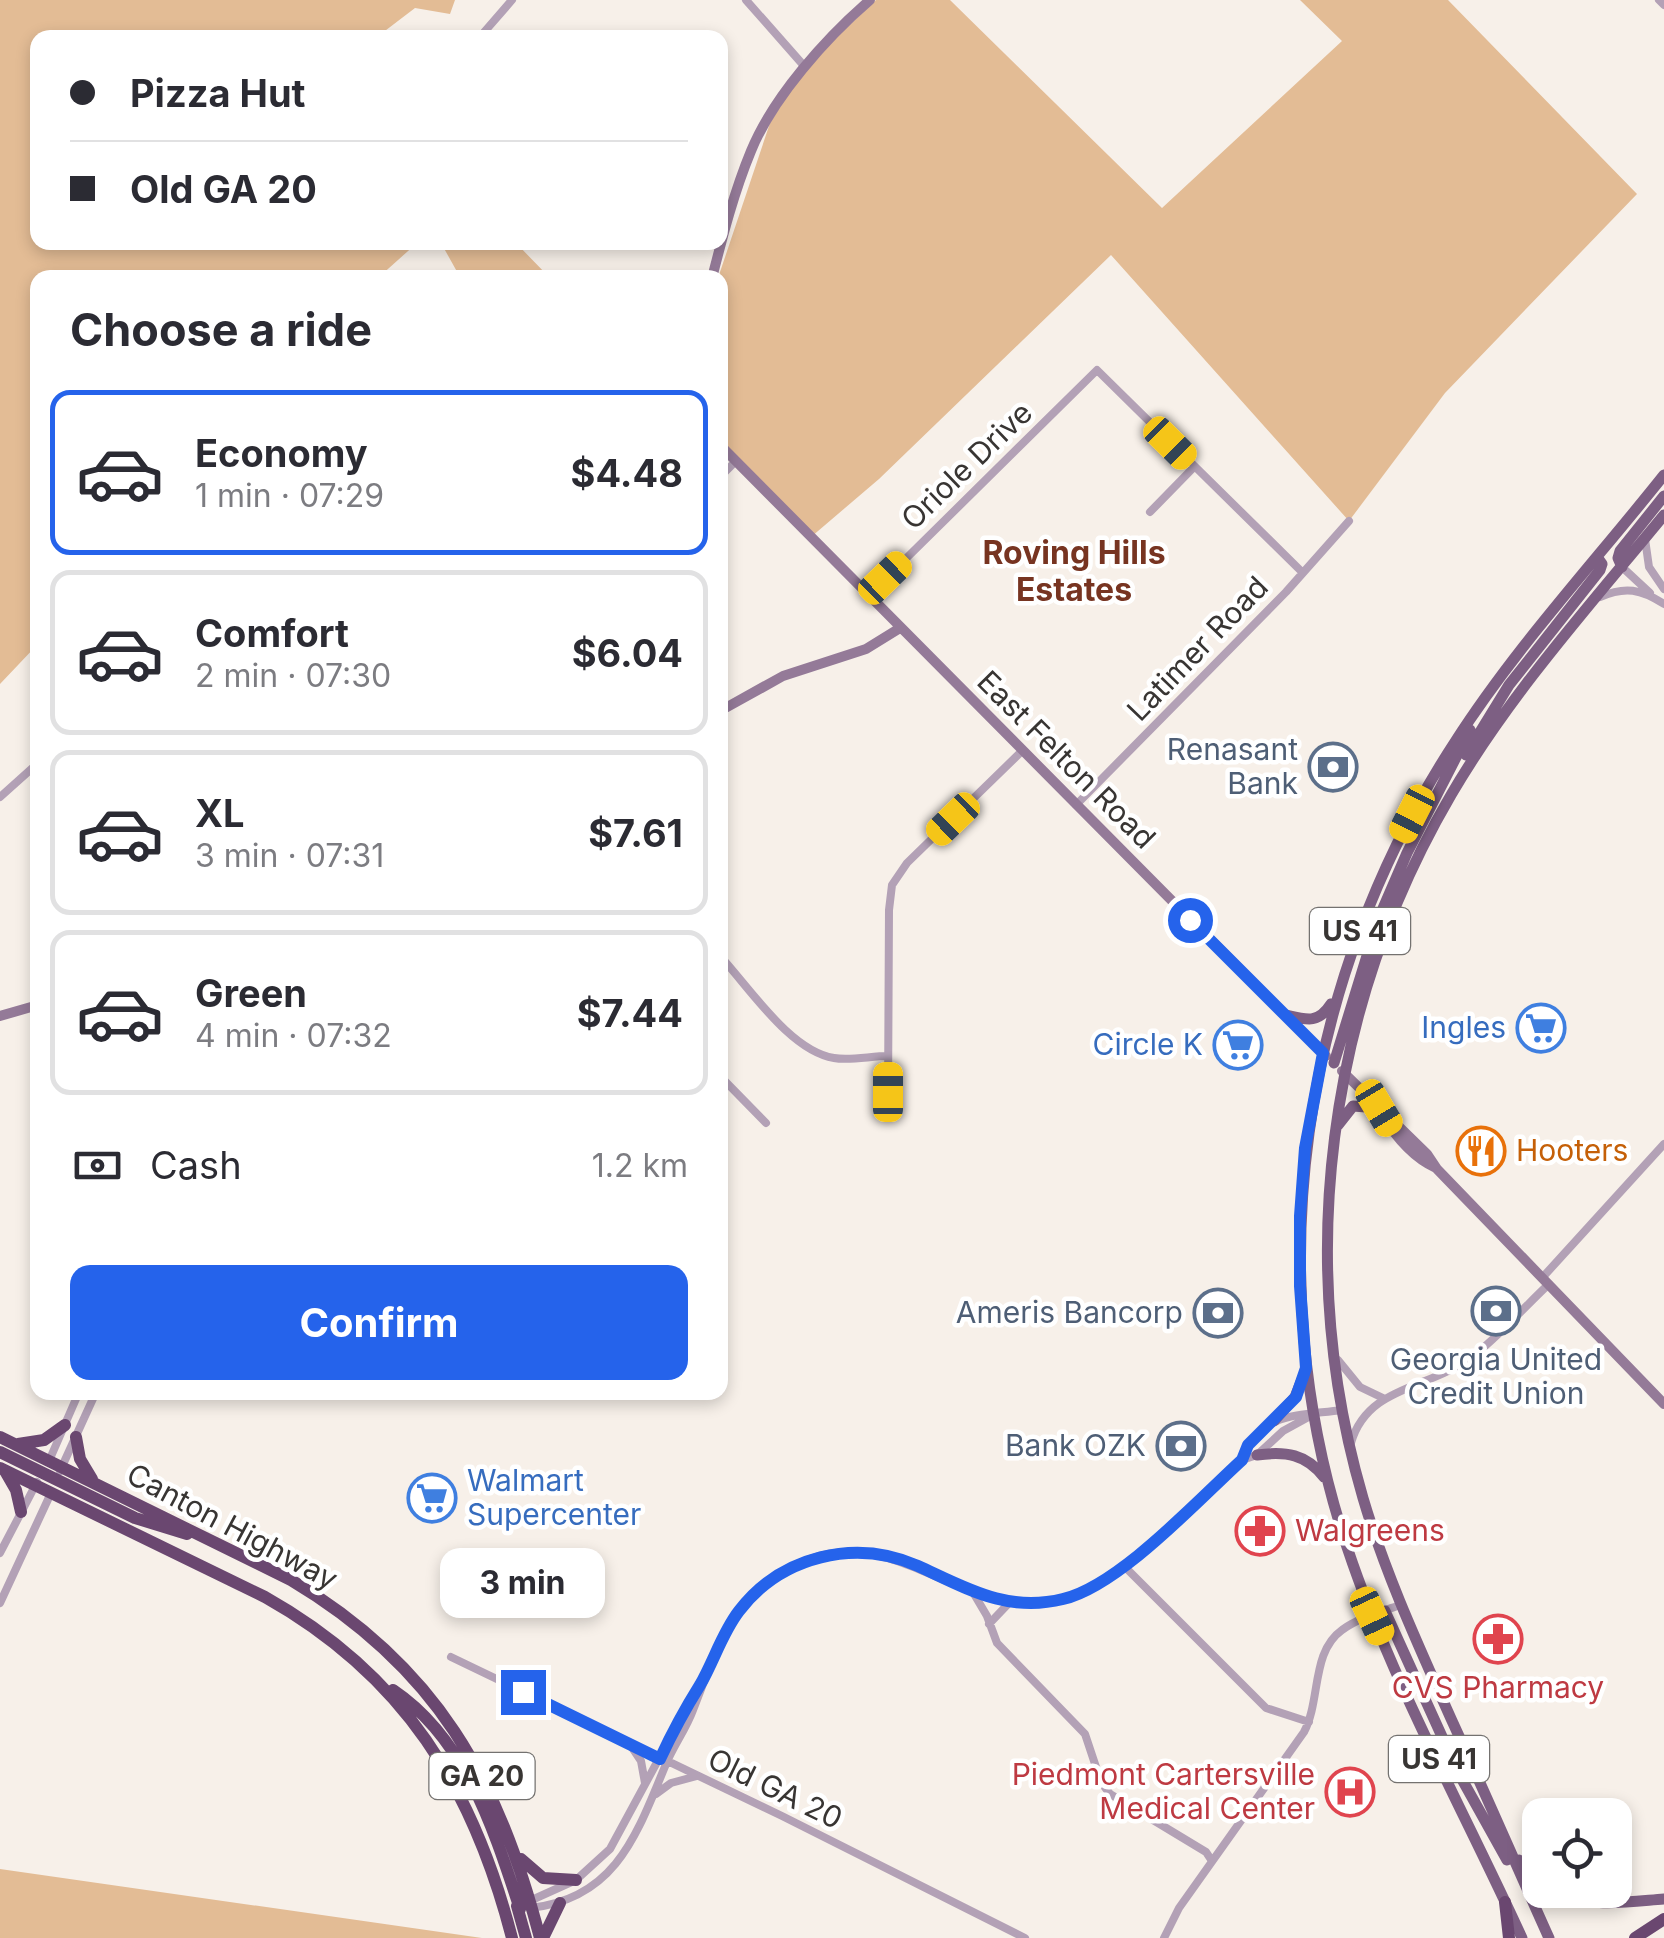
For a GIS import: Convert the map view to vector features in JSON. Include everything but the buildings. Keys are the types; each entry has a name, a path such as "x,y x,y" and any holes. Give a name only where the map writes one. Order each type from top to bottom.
{"highway":[{"path":"14,1444 44,1440 65,1425"},
{"path":"76,1437 80,1459 97,1485"},
{"name":"Canton Highway","path":"0,1438 14,1444 50,1477 97,1485 204,1537 317,1596 368,1634 444,1714 470,1753 514,1850 520,1907"},
{"path":"0,1452 147,1523 204,1537"},
{"path":"2,1468 16,1490 21,1512"},
{"name":"GA 20","path":"2,1468 50,1477 279,1605 412,1704 466,1772 496,1836 520,1907 542,1938"},
{"path":"514,1850 528,1868 543,1878 576,1880"},
{"path":"1506,1902 1510,1938"},
{"path":"542,1938 560,1903"},
{"path":"520,1907 526,1938"},
{"name":"GA 20","path":"512,1938 520,1907"},
{"path":"1635,1938 1664,1920"}],"main road":[{"name":"US 41","path":"1522,1938 1378,1614 1328,1482 1306,1368 1300,1286 1305,1148 1339,992 1390,860 1427,788 1468,722 1664,475"},
{"path":"1622,567 1620,551 1664,496"},
{"name":"US 41","path":"1522,1879 1400,1605 1374,1533 1350,1446 1335,1354 1329,1205 1338,1068 1390,920 1458,783 1500,719 1664,515"},
{"path":"1458,783 1464,758 1484,724 1518,672 1600,570 1602,564 1597,558"},
{"path":"1338,1068 1378,920 1407,853 1472,728 1468,722"},
{"path":"1286,1016 1318,1019 1339,992"},
{"path":"1334,1133 1353,1106 1379,1108"},
{"path":"1274,1421 1296,1397 1306,1368"},
{"path":"1258,1455 1294,1454 1311,1462 1328,1482"},
{"path":"1378,1614 1470,1794 1501,1851 1522,1879"},
{"path":"1508,1846 1522,1862"},
{"path":"1632,1901 1664,1899"},
{"name":"US 41","path":"1535,1908 1549,1938"}],"street":[{"path":"485,30 512,0"},
{"path":"728,226 752,149 805,67 842,24 870,0"},
{"path":"1658,0 1664,6"},
{"path":"748,1 805,67"},
{"name":"Oriole Drive","path":"868,596 1098,370 1194,467"},
{"name":"East Felton Road","path":"728,454 1379,1108 1393,1132 1422,1162 1436,1169 1664,1404"},
{"path":"728,469 734,462"},
{"path":"1150,512 1194,467 1302,572"},
{"name":"Latimer Road","path":"1076,806 1197,685 1349,521"},
{"path":"1645,538 1649,566 1664,589"},
{"path":"1622,567 1660,602"},
{"path":"1596,599 1624,589 1640,591 1660,602"},
{"path":"728,707 783,676 866,649 900,628"},
{"path":"888,1101 892,884 907,864 1022,752"},
{"path":"0,798 30,770"},
{"path":"728,965 804,1046 834,1058 888,1056"},
{"path":"0,1016 30,1007"},
{"path":"728,1084 766,1123"},
{"path":"1350,1446 1365,1412 1383,1398 1469,1359 1546,1281 1664,1144"},
{"path":"1335,1354 1360,1387 1383,1398"},
{"path":"0,1603 76,1400"},
{"path":"0,1554 21,1512 76,1437 92,1400"},
{"path":"1242,1460 1248,1445 1274,1421 1288,1415 1342,1410"},
{"path":"520,1907 576,1880 610,1849 693,1710 700,1684 738,1612 766,1584 802,1563 839,1553 878,1554 1009,1603 1066,1599 1102,1582 1124,1566 1242,1460 1258,1455 1283,1432 1314,1414"},
{"path":"1124,1566 1266,1708 1309,1722"},
{"path":"973,1592 992,1636 1003,1650 1086,1734 1110,1794 1206,1852 1212,1860"},
{"path":"989,1624 1009,1603"},
{"path":"1164,1938 1179,1908 1309,1722 1326,1646 1345,1627 1400,1605"},
{"name":"Old GA 20","path":"451,1658 1025,1938"},
{"path":"630,1744 644,1769 645,1788"},
{"path":"520,1907 560,1903 585,1891 612,1869 637,1834 653,1798 663,1760"},
{"path":"653,1798 671,1783 697,1776"}],"shaded area":[{"path":"0,0 455,0 450,14 415,8 386,30 30,30 30,250 409,250 387,270 30,270 30,652 0,684"},
{"path":"876,0 950,0 1162,208 1342,41 1300,0 1448,0 1637,194 1445,393 1349,521 1111,255 879,479 811,537 728,449 728,270 721,270 770,123 805,67"},
{"path":"445,250 523,250 542,270 456,270"},
{"path":"0,1869 482,1938 0,1938"}],"place":[{"name":"Renasant Bank","path":"1333,767"},
{"name":"Ingles","path":"1541,1028"},
{"name":"Circle K","path":"1238,1045"},
{"name":"Hooters","path":"1481,1151"},
{"name":"Georgia United Credit Union","path":"1496,1311"},
{"name":"Ameris Bancorp","path":"1218,1313"},
{"name":"Bank OZK","path":"1181,1446"},
{"name":"Walmart Supercenter","path":"432,1498"},
{"name":"Walgreens","path":"1260,1531"},
{"name":"CVS Pharmacy","path":"1498,1639"},
{"name":"Piedmont Cartersville Medical Center","path":"1350,1792"}],"district":[{"name":"Roving Hills Estates","path":"1074,572"}],"route":[{"path":"523,1692 660,1759 738,1612 789,1568 830,1554 862,1552 902,1560 991,1599 1031,1604 1066,1599 1114,1575 1242,1460 1248,1445 1296,1397 1306,1368 1300,1216 1305,1148 1323,1053 1190,920"}]}
